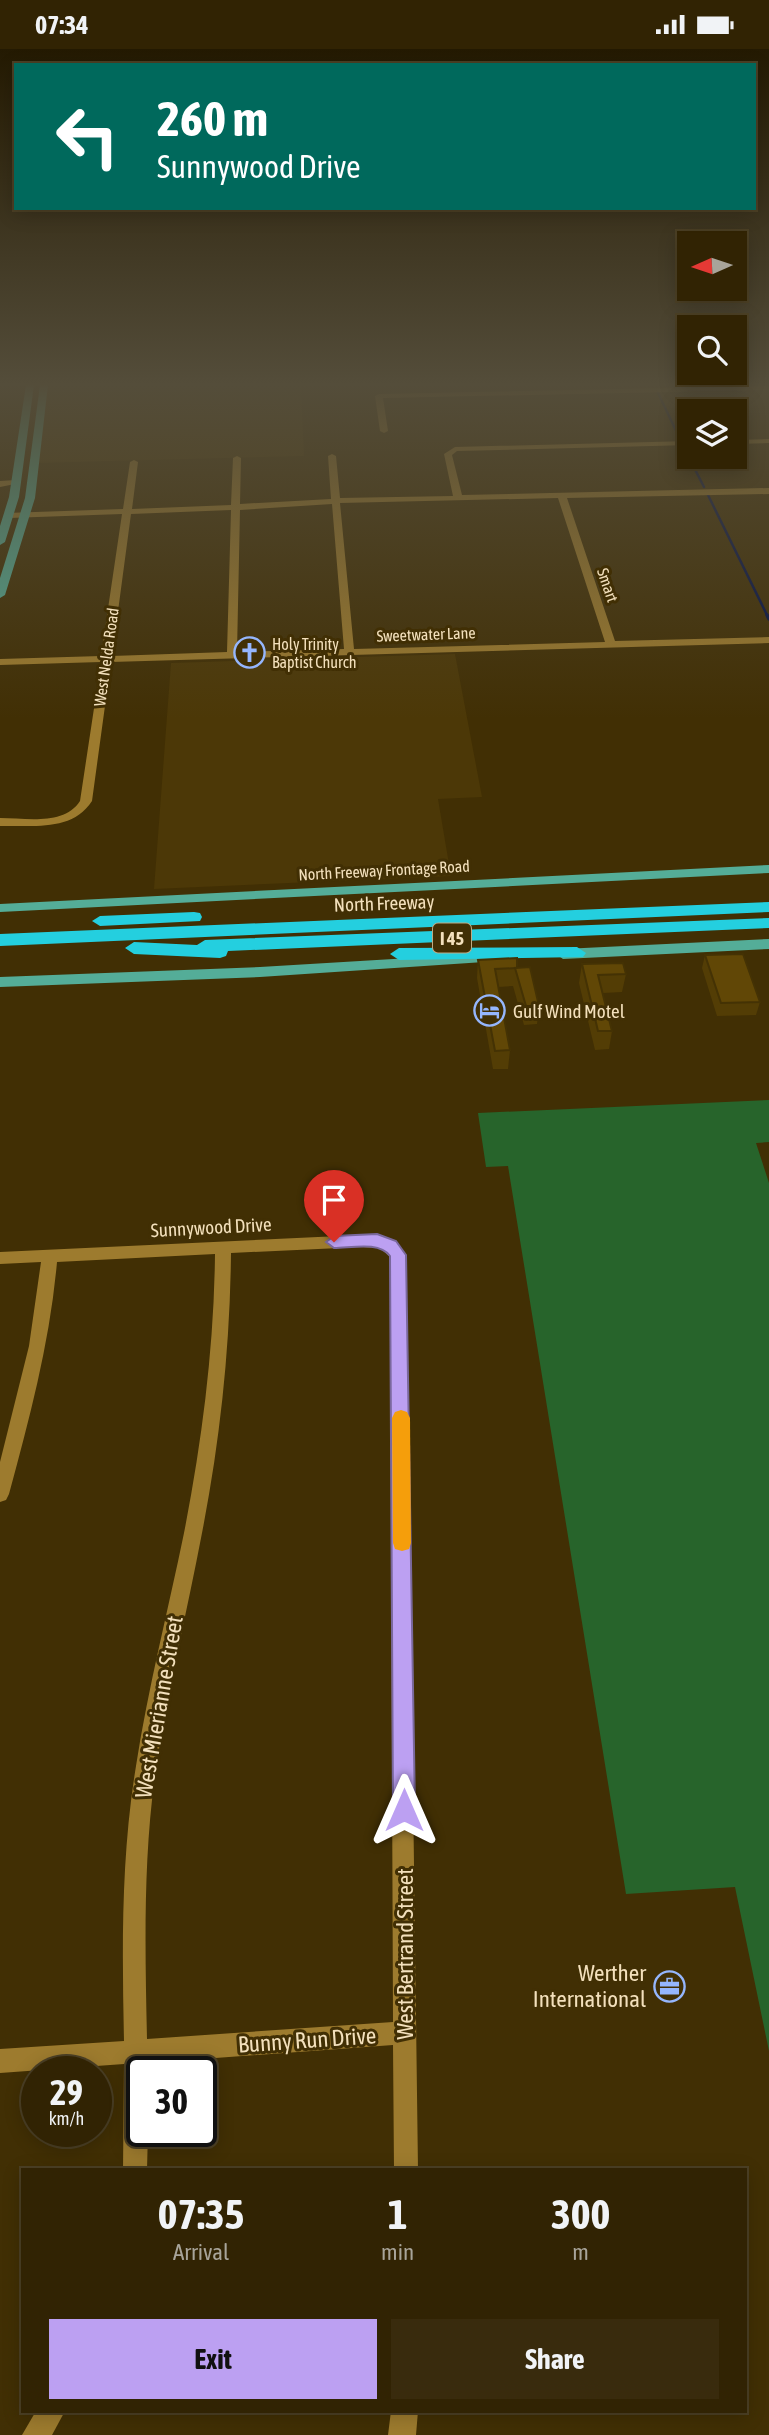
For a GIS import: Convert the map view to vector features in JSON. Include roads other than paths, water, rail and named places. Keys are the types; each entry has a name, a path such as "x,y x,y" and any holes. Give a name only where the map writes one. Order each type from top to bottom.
{"highway":[{"name":"North Freeway","path":"0,926 769,894"},
{"name":"North Freeway","path":"0,940 769,907"},
{"name":"North Freeway","path":"0,954 379,941 769,923"},
{"path":"134,948 257,953 578,953"}],"main road":[{"path":"0,542 13,496"},
{"path":"0,595 30,496"},
{"name":"North Freeway Frontage Road","path":"0,908 769,869"},
{"path":"0,982 260,972 769,944"}],"street":[{"name":"West Nelda Road","path":"0,822 43,821 72,816 84,807 129,496"},
{"path":"232,656 236,496"},
{"path":"336,496 349,652"},
{"path":"9,515 236,508 336,501 526,496"},
{"name":"Smart","path":"562,496 611,645"},
{"name":"Sweetwater Lane","path":"0,662 769,640"},
{"name":"Sunnywood Drive","path":"0,1258 377,1241 391,1245 398,1255 398,1275"},
{"name":"West Mierianne Street","path":"135,2168 137,2124 133,1963 138,1833 152,1724 202,1479 213,1399 223,1248"},
{"path":"0,1494 22,1419 48,1286 50,1256"},
{"name":"West Bertrand Street","path":"398,1275 406,2168"},
{"name":"Bunny Run Drive","path":"0,2061 405,2033"},
{"path":"36,2435 51,2413"},
{"path":"402,2435 405,2413"}],"waterway":[{"path":"709,496 768,617"}],"place":[{"name":"Holy Trinity Baptist Church","path":"249,653"},
{"name":"Gulf Wind Motel","path":"490,1011"},
{"name":"Werther International","path":"669,1986"}]}
